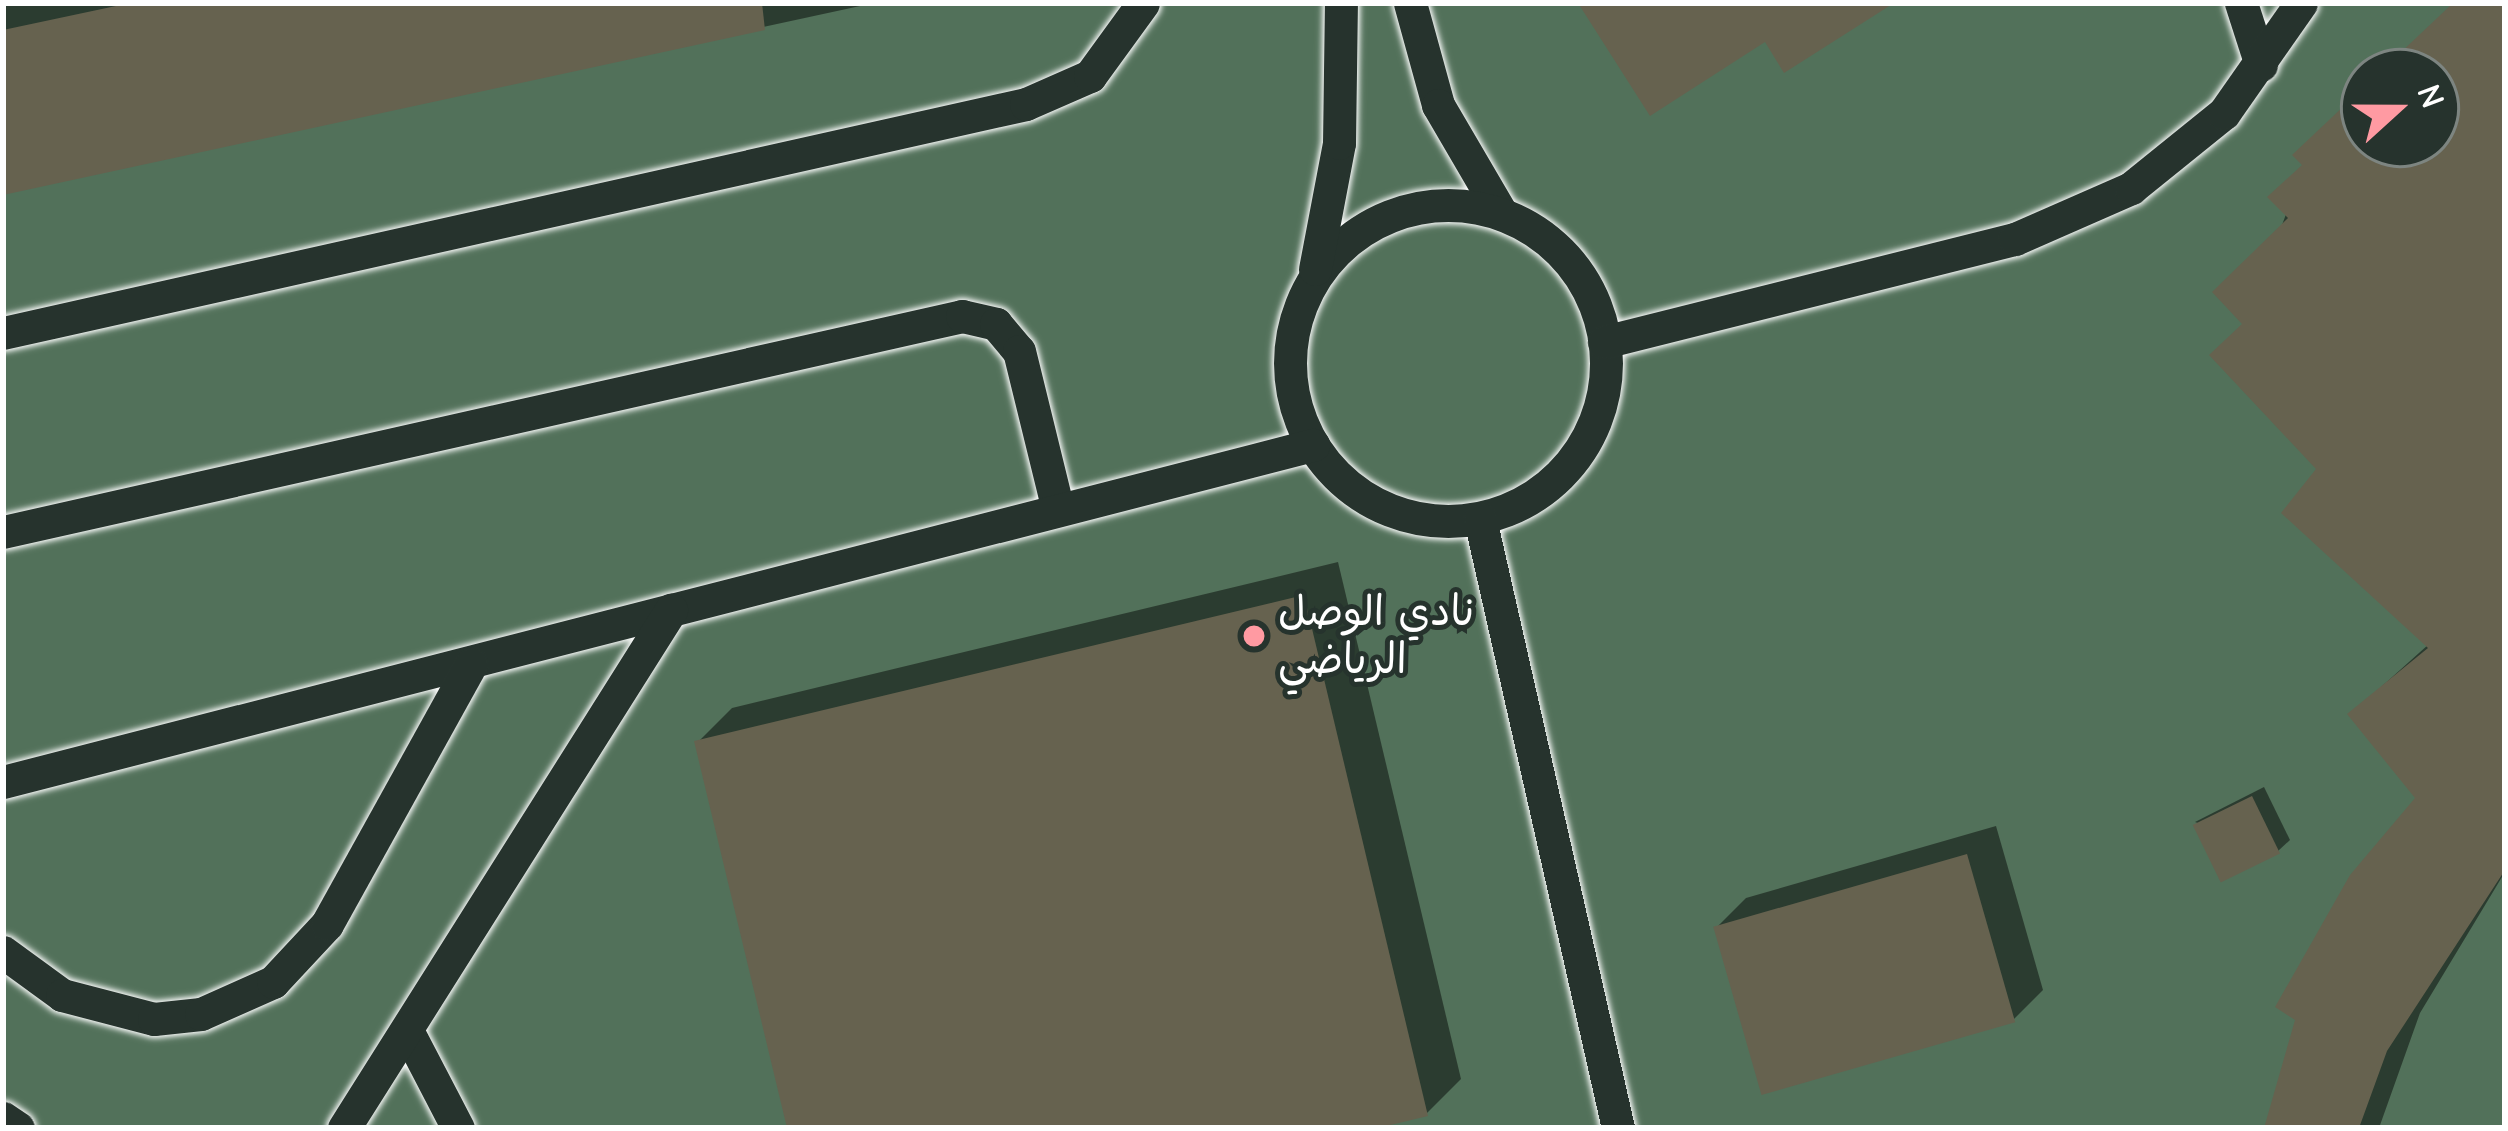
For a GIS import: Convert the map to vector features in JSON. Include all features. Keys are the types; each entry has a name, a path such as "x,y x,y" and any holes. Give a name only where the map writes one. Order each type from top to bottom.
{"lane":[{"path":"3,333 1026,104 1090,76 1143,3"},
{"path":"1341,3 1340,142 1312,281 1289,359 1312,446 1384,508 1480,519 1541,491 1586,441 1604,342 1571,263 1501,213 1438,105 1410,3"},
{"path":"2241,3 2261,65"},
{"path":"1604,342 2077,214 2180,154 2261,65 2301,3"},
{"path":"1312,281 1374,221 1416,206 1501,213"},
{"path":"3,532 962,316 996,324 1019,351 1057,506"},
{"path":"3,782 472,664 1057,506 1312,446"},
{"path":"1480,519 1618,1128"},
{"path":"344,1128 409,1034 671,610"},
{"path":"3,952 62,995 154,1019 201,1015 273,982 327,924 472,664"},
{"path":"409,1034 458,1128"},
{"path":"3,1118 18,1128"}],"green space":[{"name":"نادي الوصل الرياضي","path":"3,3 2505,3 2505,1128 3,1128"}],"building":[{"path":"130,3 762,3 765,30 3,195 3,30"},
{"path":"1578,3 1894,3 1784,73 1765,42 1650,116"},
{"path":"2453,3 2505,3 2505,870 2387,1051 2359,1128 2264,1128 2295,1020 2275,1007 2350,875 2415,798 2347,714 2428,648 2281,513 2316,469 2209,355 2242,324 2212,292 2288,218 2267,197 2302,165 2292,155 2340,110 2340,168 2460,168 2460,48 2405,48"},
{"path":"1304,595 1428,1116 1378,1128 787,1128 694,741"},
{"path":"2252,796 2280,854 2221,882 2193,825"},
{"path":"1967,854 2015,1022 1761,1095 1713,927"}],"place":[{"name":"نادي الوصل الرياضي","path":"1254,636"}]}
